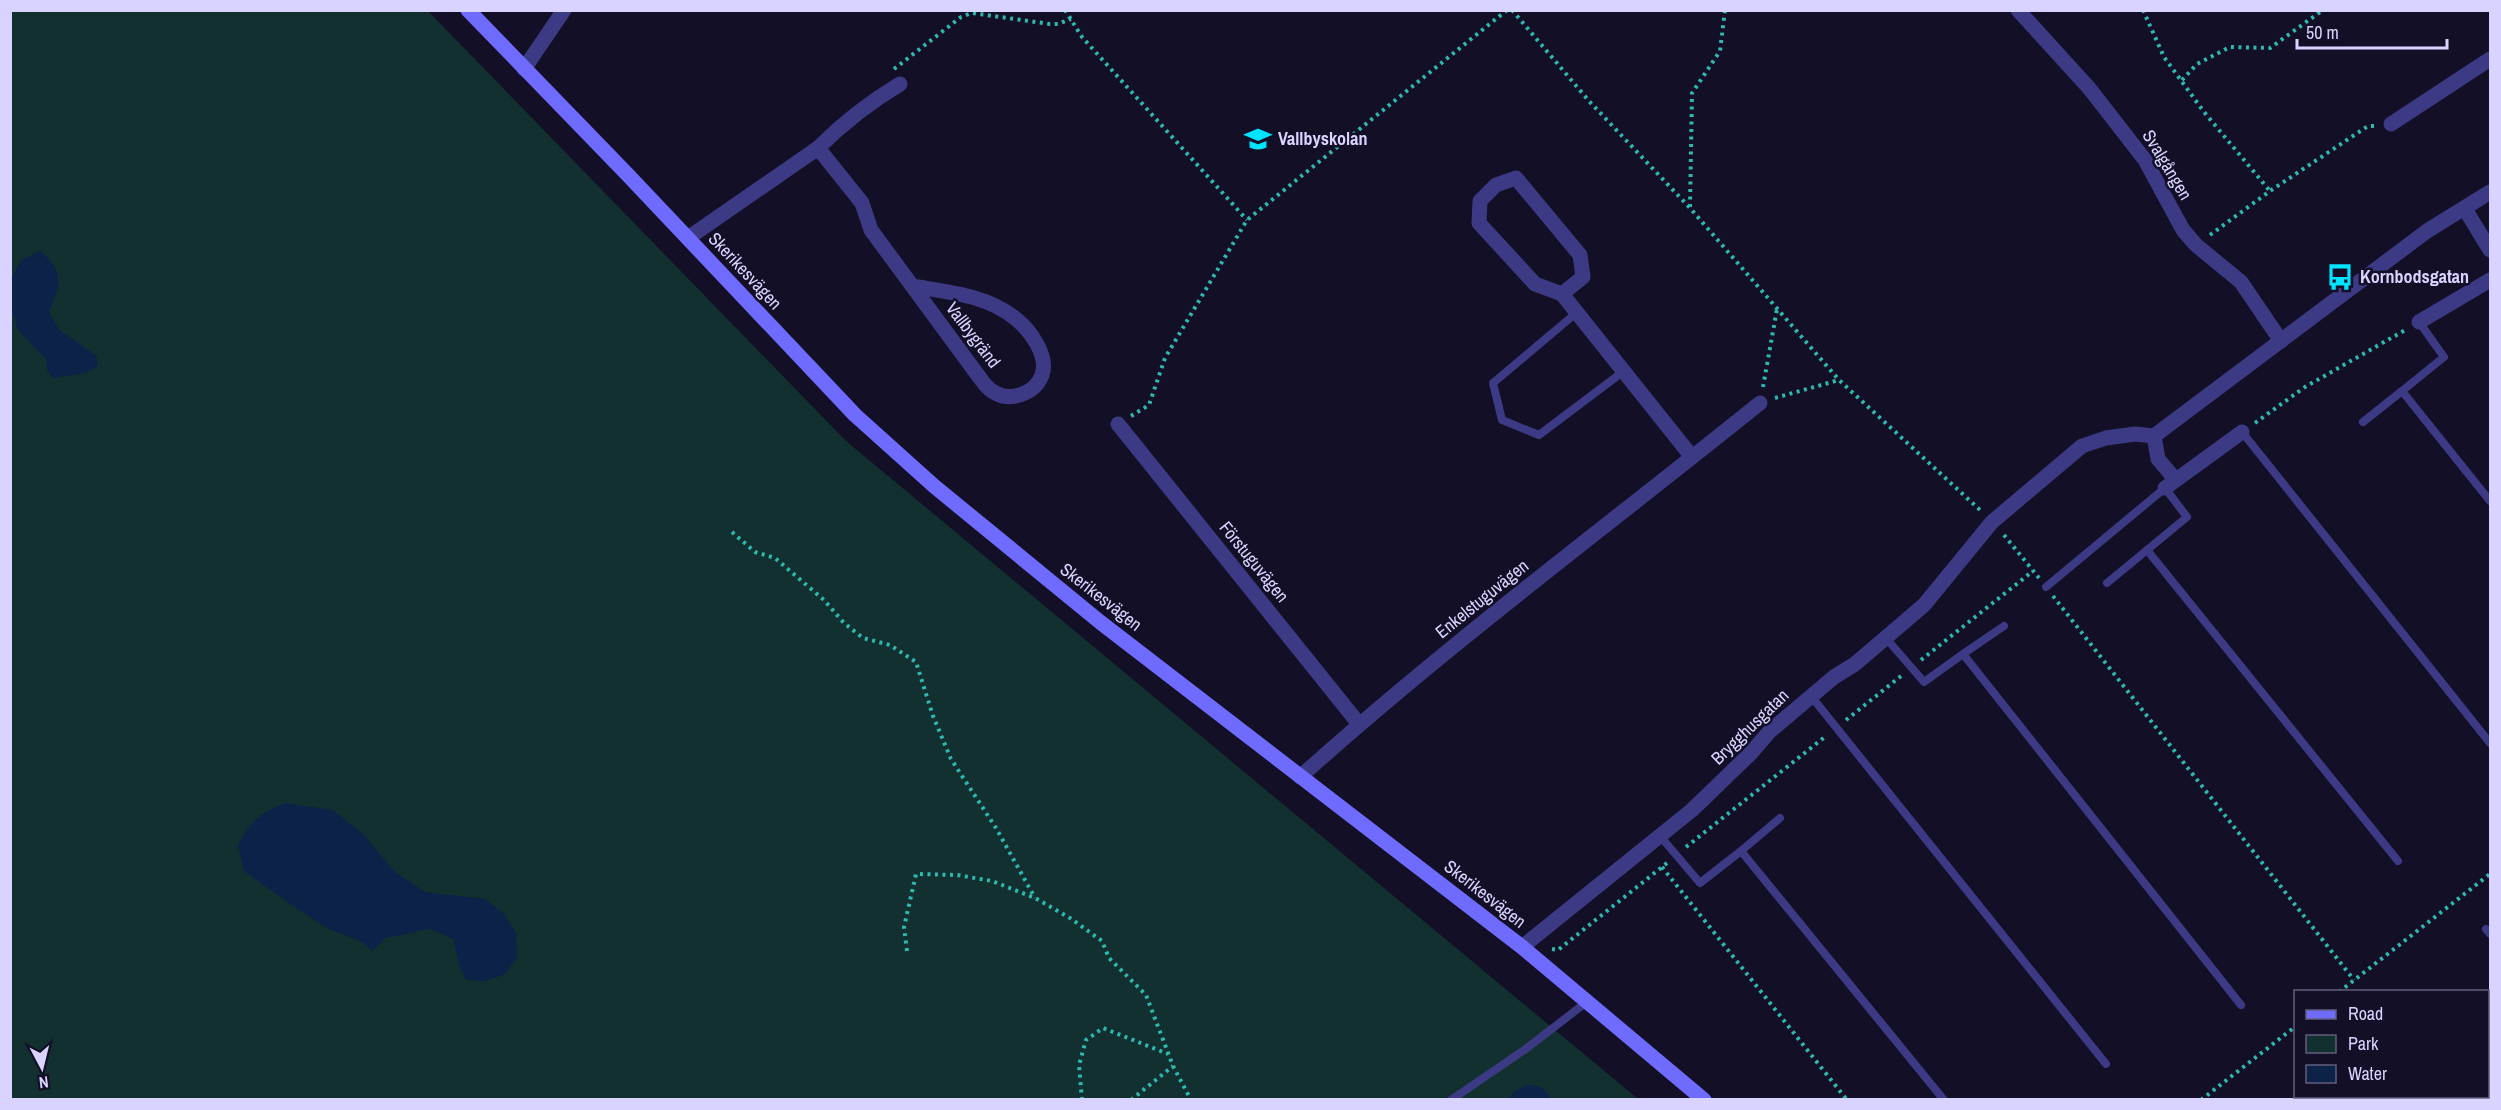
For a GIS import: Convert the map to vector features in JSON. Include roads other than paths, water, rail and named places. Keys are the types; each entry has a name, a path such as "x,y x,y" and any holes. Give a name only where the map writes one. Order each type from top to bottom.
{"street":[{"name":"Skerikesvägen","path":"468,10 855,415 934,486 1090,614 1522,947 1704,1100"},
{"path":"524,69 564,10"},
{"name":"Svalgången","path":"2018,10 2089,88 2145,160 2183,230 2196,245 2241,282 2281,341"},
{"path":"2391,124 2490,58"},
{"path":"687,238 818,148 896,79"},
{"name":"Vallbygränd","path":"818,148 862,203 871,230 912,286 992,391 1003,396 1013,396 1024,394 1035,386 1042,374 1042,358 1036,342 1017,320 981,300 912,286"},
{"path":"1562,294 1583,277 1580,255 1516,178 1496,184 1480,201 1479,222 1535,284 1562,294 1575,314 1624,371 1692,457"},
{"path":"2242,432 2170,484 2158,459 2154,436 2427,231 2490,192"},
{"path":"2465,209 2490,250"},
{"path":"2419,322 2490,280"},
{"name":"Enkelstuguvägen","path":"1300,777 1359,724 1760,403"},
{"name":"Förstuguvägen","path":"1118,424 1359,724"},
{"name":"Brygghusgatan","path":"1522,947 1692,810 1751,753 1769,732 1811,696 1855,664 1923,605 1992,522 2082,446 2106,438 2135,434 2154,436"}],"lane":[{"path":"1575,314 1493,383 1502,420 1539,435 1624,371"},
{"path":"2363,422 2444,357 2419,322"},
{"path":"2402,391 2490,501"},
{"path":"2242,432 2490,743"},
{"path":"2046,587 2170,484 2187,517 2107,583"},
{"path":"2147,550 2398,861"},
{"path":"1885,637 1924,682 2004,626"},
{"path":"1963,654 2241,1005"},
{"path":"1811,696 2106,1064"},
{"path":"1660,836 1700,883 1780,818"},
{"path":"1741,851 1944,1100"},
{"path":"1451,1100 1527,1048 1588,1001"}],"water":[{"path":"40,251 54,265 57,272 58,286 49,312 59,330 96,355 98,365 86,373 53,378 47,370 46,359 18,330 11,308 11,279 21,260"},
{"path":"285,803 333,810 363,834 394,871 425,892 485,899 504,914 516,932 517,958 505,974 486,981 466,980 459,965 453,939 430,929 386,938 372,951 356,939 330,930 304,913 244,871 238,845 257,819 269,810"},
{"path":"1528,1085 1542,1088 1551,1099 1508,1099 1515,1091"}],"place":[{"name":"Vallbyskolan","path":"1258,139"},
{"name":"Kornbodsgatan","path":"2340,277"}]}
